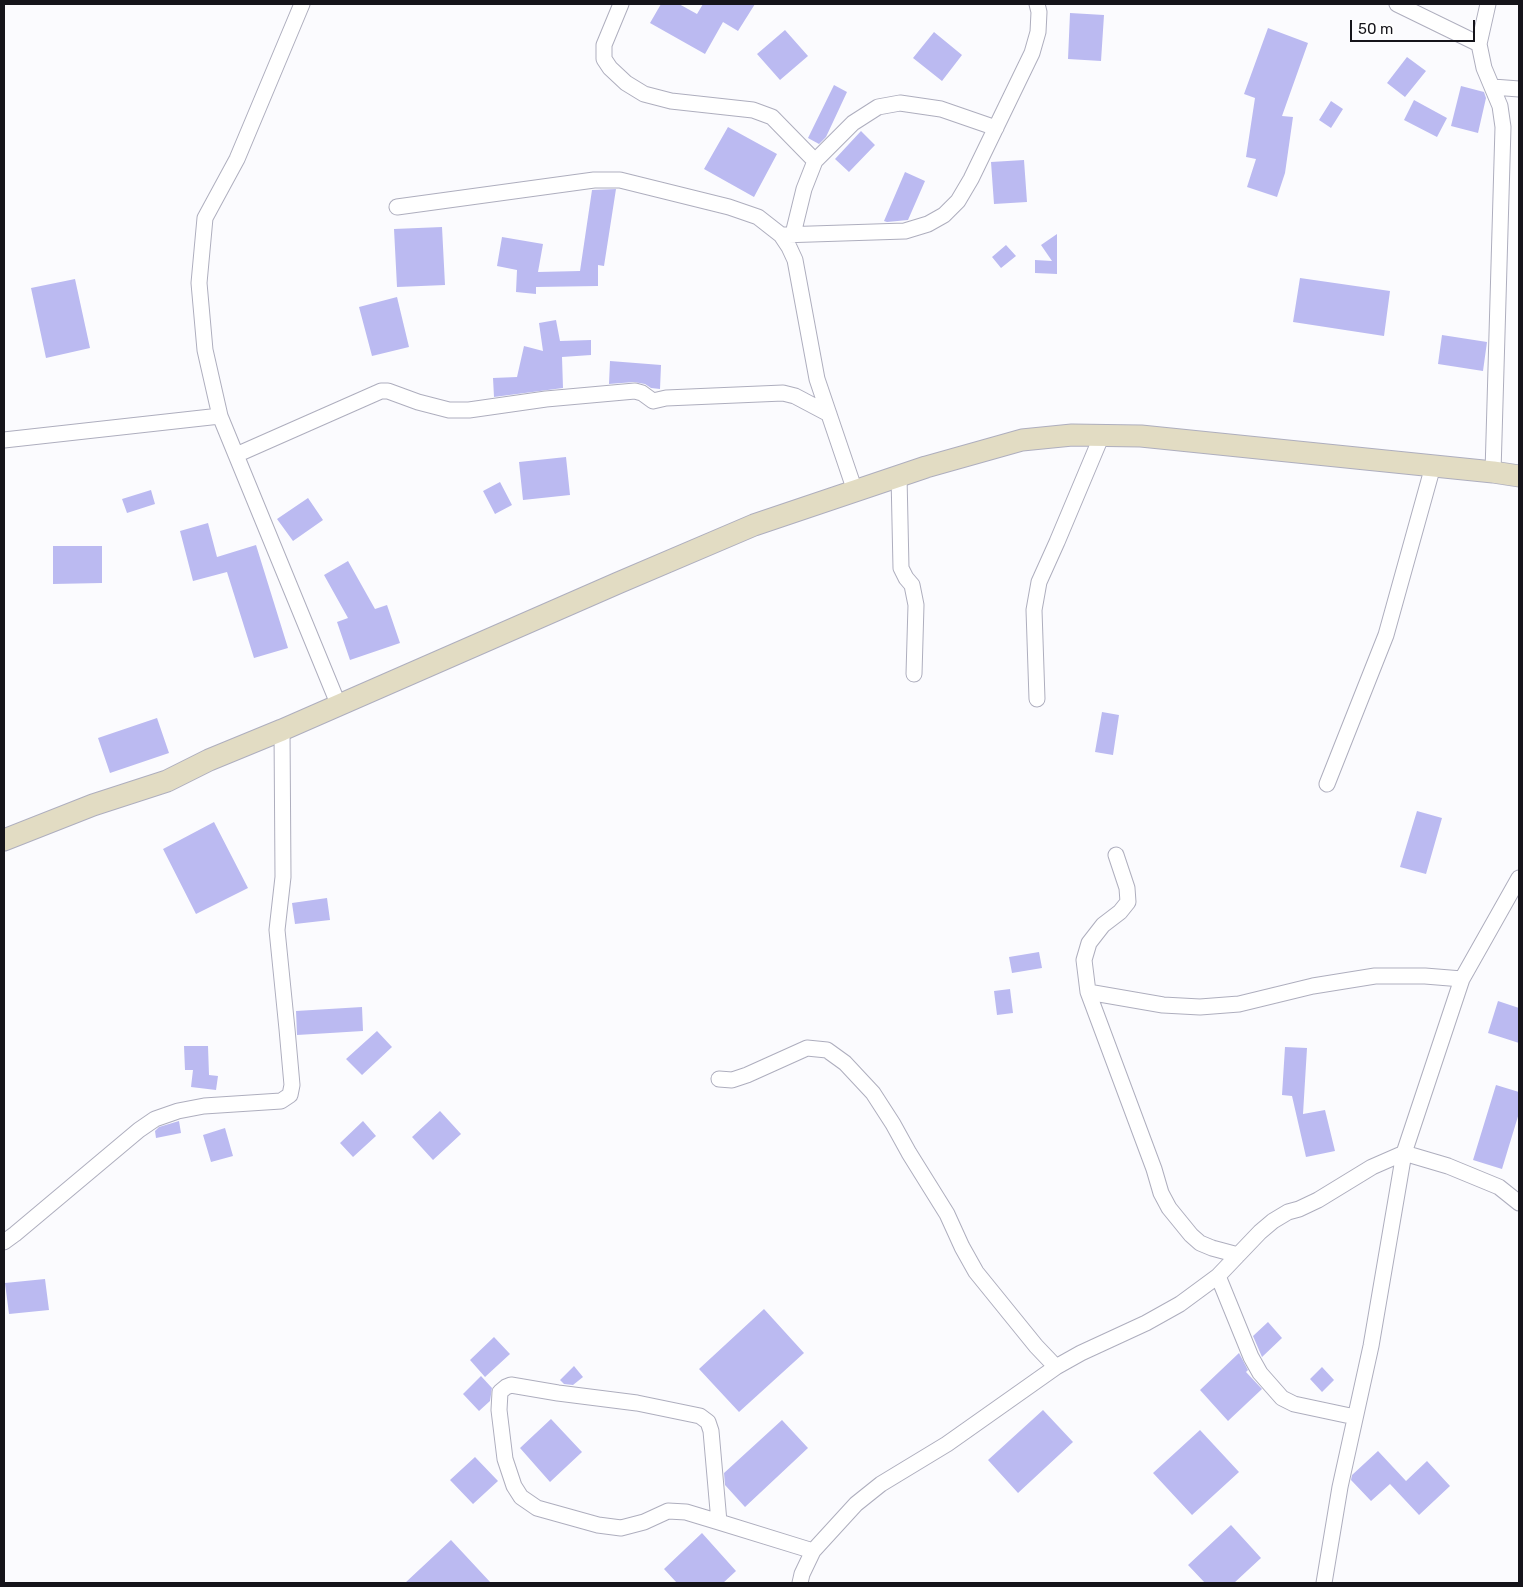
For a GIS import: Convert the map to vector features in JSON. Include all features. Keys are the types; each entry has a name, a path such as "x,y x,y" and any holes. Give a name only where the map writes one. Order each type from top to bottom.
{"main road":[{"path":"4,840 93,806 167,781 209,760 339,706 754,525 926,466 1022,440 1072,435 1141,436 1519,476"}],"street":[{"path":"302,4 237,159 206,218 199,284 205,350 220,416 339,706"},
{"path":"621,4 604,45 604,59 610,68 626,83 644,94 671,100 754,110 772,117 815,161"},
{"path":"397,207 594,180 620,180 758,216 787,235 905,231 928,224 944,215 958,201 972,179 1032,53 1038,32 1039,12 1037,4"},
{"path":"1397,4 1479,44"},
{"path":"1488,4 1479,44 1484,68 1500,106 1503,127 1493,472"},
{"path":"1493,87 1519,90"},
{"path":"854,491 817,379 794,260 787,235 804,189 815,161 853,123 878,107 900,102 941,109 996,128"},
{"path":"236,455 381,391 388,391 418,402 449,410 469,410 635,391 642,393 653,401 666,398 783,393 795,396 829,414"},
{"path":"4,440 220,416"},
{"path":"1037,699 1034,610 1039,582 1102,435"},
{"path":"1327,784 1386,635 1434,466"},
{"path":"899,476 901,568 912,585 916,605 914,674"},
{"path":"4,1242 139,1130 155,1119 178,1111 204,1106 281,1101 290,1095 292,1085 277,930 283,878 282,730"},
{"path":"1116,855 1127,888 1128,902 1120,912 1103,925 1089,943 1084,960 1088,992 1154,1168 1161,1193 1169,1208 1200,1243 1238,1255"},
{"path":"1324,1583 1340,1487 1371,1346 1404,1153 1462,979 1519,878"},
{"path":"1088,992 1163,1005 1200,1007 1239,1004 1313,986 1375,976 1425,976 1462,979"},
{"path":"719,1079 732,1080 747,1075 807,1048 827,1050 845,1063 872,1093 894,1124 909,1153 947,1214 976,1272 1036,1346 1056,1367"},
{"path":"800,1583 802,1574 813,1551 856,1504 881,1484 947,1444 1056,1367 1081,1353 1146,1323 1180,1304 1218,1276 1273,1220 1318,1200 1372,1167 1404,1153 1448,1166 1499,1187 1519,1203"},
{"path":"1218,1276 1251,1357 1260,1373 1282,1398 1294,1404 1355,1417"},
{"path":"719,1522 711,1431 708,1422 700,1416 637,1403 511,1385 500,1392 498,1410 505,1459 514,1486 521,1497 537,1508 598,1525 621,1528 644,1522 668,1511 686,1512 813,1551"}],"building":[{"path":"661,4 679,4 697,14 703,4 755,4 738,31 723,22 705,54 650,23"},
{"path":"1070,13 1104,15 1101,61 1068,59"},
{"path":"1268,28 1308,43 1282,116 1293,117 1285,173 1277,197 1247,187 1256,159 1246,157 1255,98 1244,94"},
{"path":"785,30 808,56 780,80 757,54"},
{"path":"934,32 962,55 942,81 913,58"},
{"path":"1407,57 1426,71 1405,97 1387,83"},
{"path":"834,85 847,92 826,137 819,144 808,138"},
{"path":"1461,86 1484,92 1486,98 1478,133 1451,126"},
{"path":"1414,100 1447,118 1437,137 1404,120"},
{"path":"1331,101 1343,109 1331,128 1319,120"},
{"path":"728,127 777,154 754,197 704,169"},
{"path":"861,131 875,145 849,172 835,159"},
{"path":"1024,160 1027,202 994,204 991,162"},
{"path":"905,172 925,181 908,220 884,221"},
{"path":"616,189 604,266 598,265 598,286 536,287 536,294 516,292 517,270 497,266 502,237 543,244 538,272 580,271 592,190"},
{"path":"442,227 445,285 397,287 394,229"},
{"path":"1057,234 1057,274 1035,273 1035,260 1052,261 1041,245"},
{"path":"1006,245 1016,256 1001,268 992,257"},
{"path":"1300,278 1390,291 1384,336 1293,322"},
{"path":"75,279 90,348 46,358 31,288"},
{"path":"397,297 409,347 372,356 359,307"},
{"path":"556,320 560,341 591,340 591,355 562,357 563,388 494,397 493,378 517,377 524,346 543,351 539,323"},
{"path":"1442,335 1487,342 1483,371 1438,364"},
{"path":"610,361 661,365 660,389 634,382 609,384"},
{"path":"566,457 570,495 523,500 519,462"},
{"path":"500,482 512,505 495,514 483,491"},
{"path":"151,490 155,504 127,513 122,499"},
{"path":"308,498 323,520 293,541 277,519"},
{"path":"208,523 217,557 256,545 288,648 254,658 227,572 193,581 180,531"},
{"path":"53,546 102,546 102,583 53,584"},
{"path":"348,561 375,609 387,605 400,643 350,660 337,622 348,618 324,575"},
{"path":"1102,712 1119,715 1113,755 1095,752"},
{"path":"157,718 169,753 110,773 98,738"},
{"path":"1417,811 1442,818 1426,874 1400,867"},
{"path":"214,822 248,888 196,914 163,849"},
{"path":"327,898 330,920 295,924 292,903"},
{"path":"1039,952 1042,968 1012,973 1009,957"},
{"path":"1010,989 1013,1013 997,1015 994,991"},
{"path":"1498,1001 1519,1008 1519,1043 1488,1033"},
{"path":"362,1007 363,1031 297,1035 296,1011"},
{"path":"377,1031 392,1047 362,1075 346,1059"},
{"path":"184,1046 208,1046 209,1075 218,1076 216,1090 191,1087 193,1070 185,1070"},
{"path":"1285,1047 1307,1048 1303,1114 1325,1110 1335,1151 1306,1157 1292,1096 1282,1095"},
{"path":"1496,1085 1519,1092 1519,1113 1502,1169 1473,1160"},
{"path":"440,1111 461,1134 433,1160 412,1137"},
{"path":"179,1121 181,1133 156,1138 155,1131 159,1127"},
{"path":"363,1121 376,1136 353,1157 340,1143"},
{"path":"225,1128 233,1156 211,1162 203,1135"},
{"path":"45,1279 49,1310 9,1314 5,1283"},
{"path":"764,1309 804,1353 739,1412 699,1369"},
{"path":"1268,1322 1282,1338 1262,1357 1253,1336"},
{"path":"494,1337 510,1354 485,1377 470,1360"},
{"path":"1239,1353 1248,1370 1246,1372 1262,1389 1228,1421 1200,1390"},
{"path":"574,1366 583,1377 573,1385 564,1384 560,1380"},
{"path":"1322,1367 1334,1380 1322,1392 1310,1379"},
{"path":"481,1376 492,1388 490,1401 479,1411 463,1394"},
{"path":"1043,1410 1073,1442 1018,1493 988,1460"},
{"path":"551,1419 582,1452 550,1482 520,1448"},
{"path":"782,1420 808,1448 745,1507 725,1485 724,1473"},
{"path":"1200,1430 1239,1472 1192,1515 1153,1473"},
{"path":"1378,1451 1406,1481 1427,1461 1450,1486 1419,1515 1390,1484 1371,1501 1351,1480 1352,1475"},
{"path":"475,1457 498,1481 473,1504 450,1480"},
{"path":"1231,1525 1261,1558 1234,1583 1205,1583 1188,1565"},
{"path":"702,1533 736,1571 723,1583 677,1583 664,1569"},
{"path":"451,1540 491,1583 405,1583"}]}
